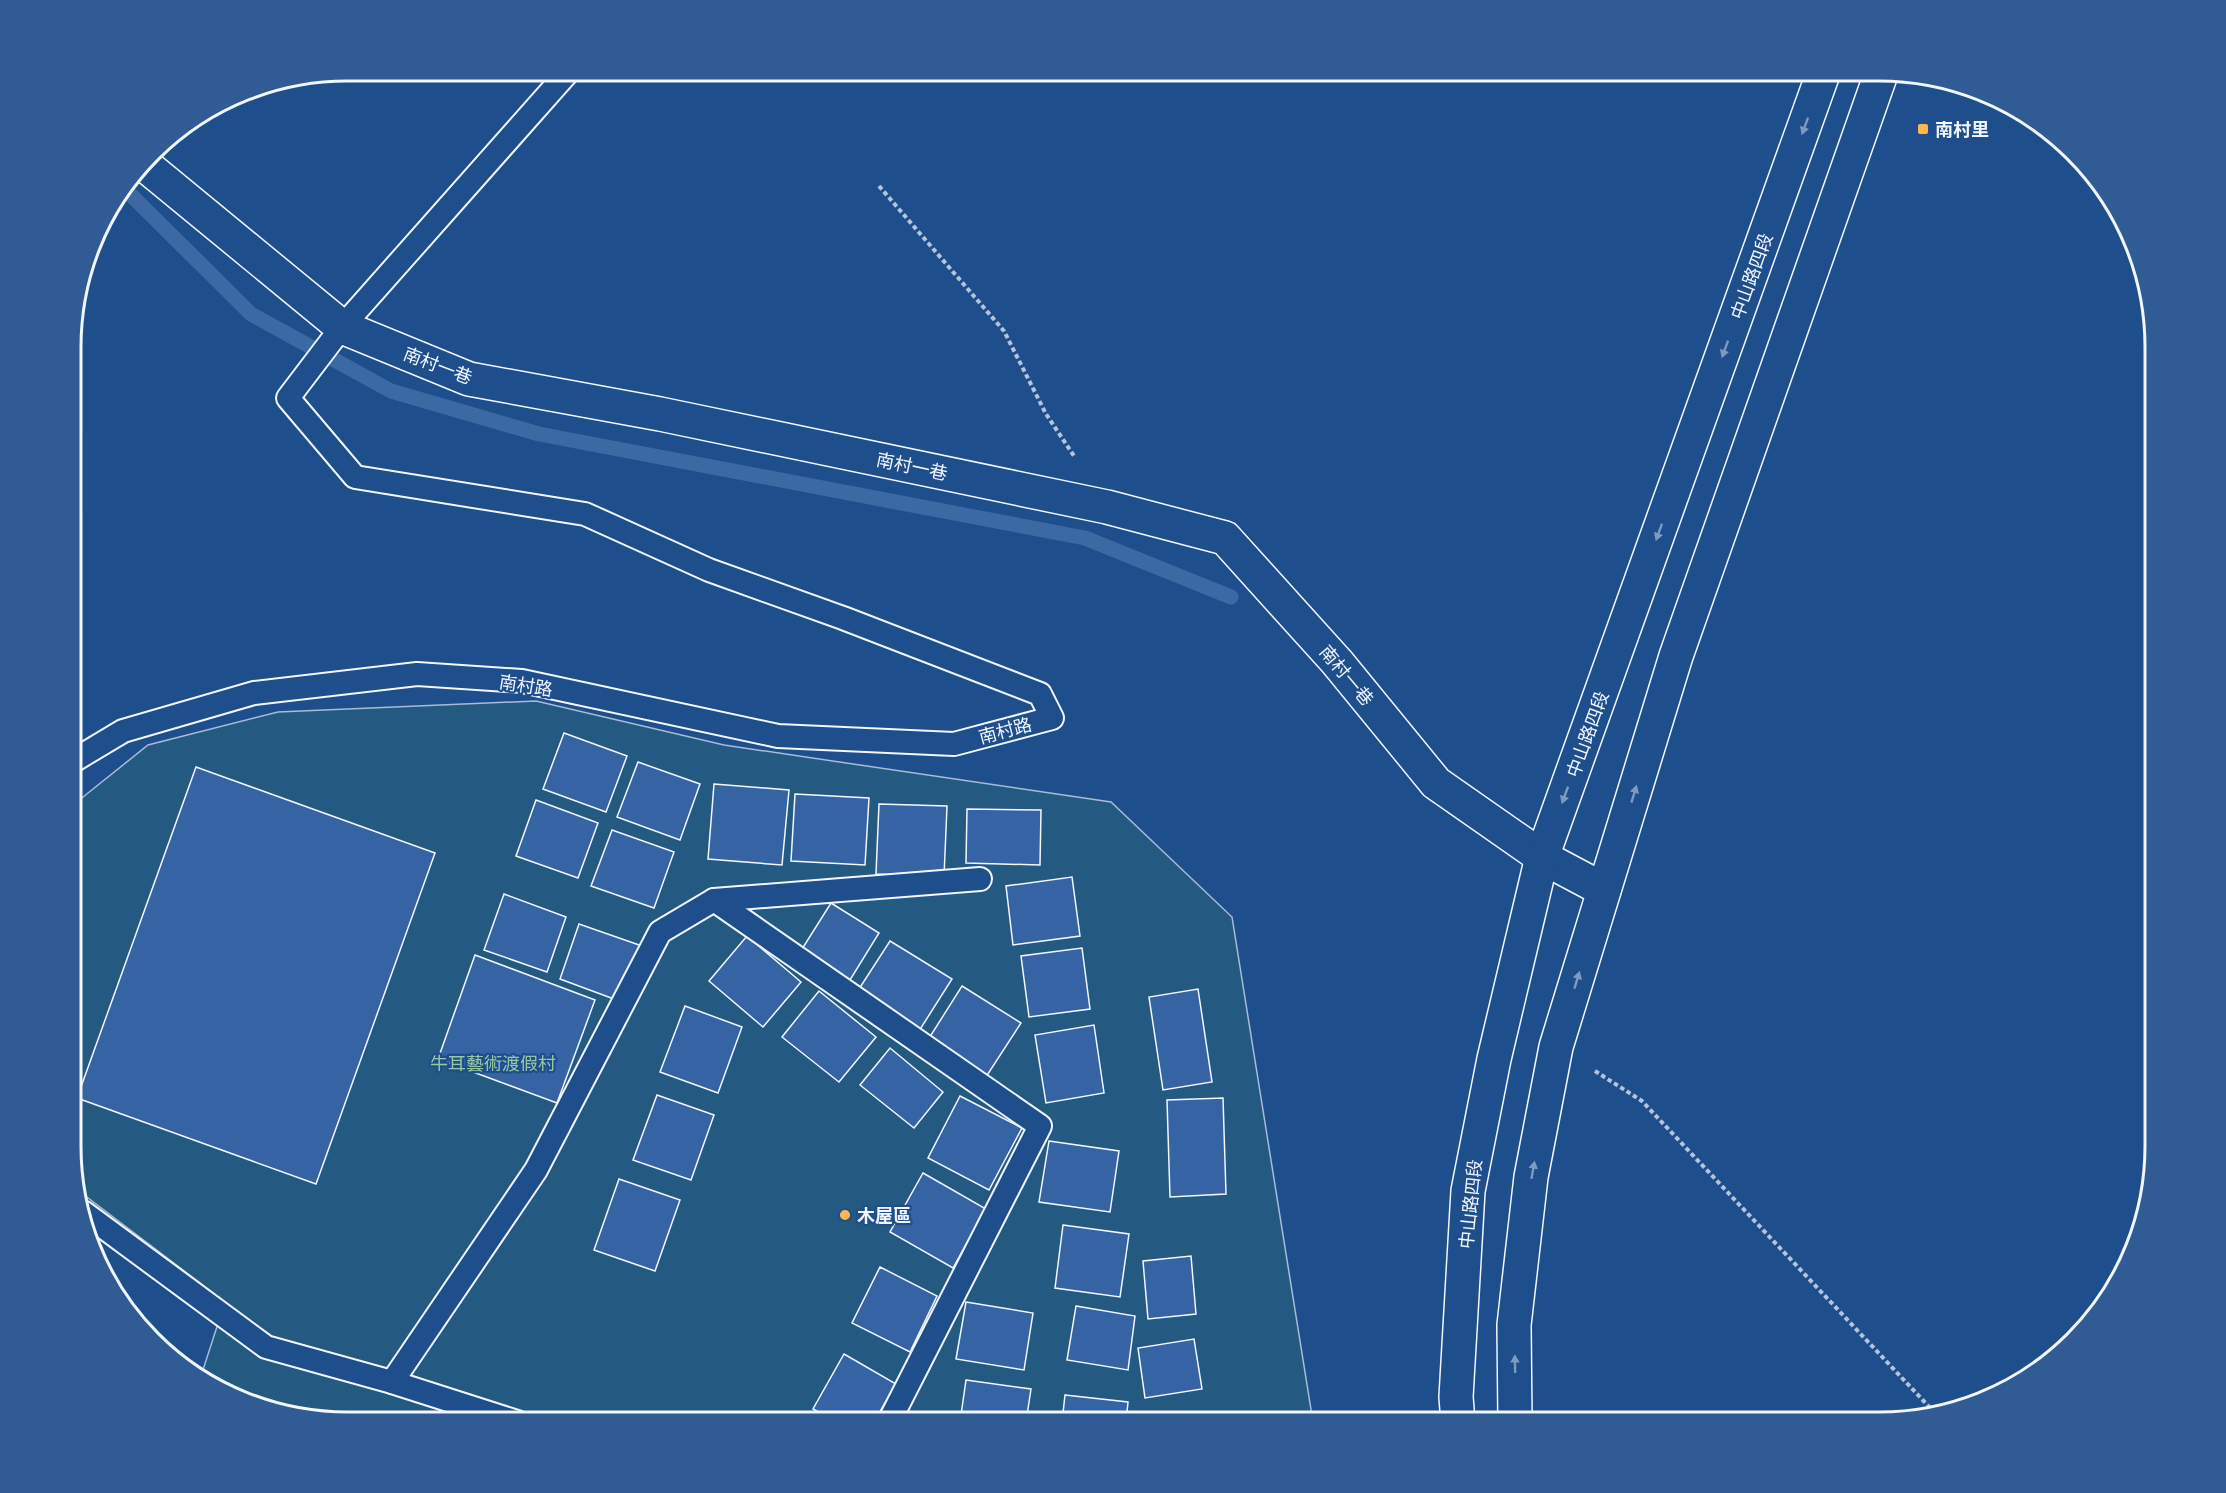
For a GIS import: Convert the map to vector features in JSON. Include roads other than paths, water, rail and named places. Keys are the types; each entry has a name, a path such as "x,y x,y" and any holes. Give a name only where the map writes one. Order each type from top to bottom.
{"main road":[{"name":"中山路四段","path":"1457,1412 1456,1397 1468,1191 1494,1059 1542,857 1820,81"},
{"path":"1515,1412 1515,1314 1531,1178 1556,1047 1676,656 1878,81"},
{"name":"南村一巷","path":"150,169 342,327 469,379 660,414 1107,507 1225,538 1337,662 1436,783 1542,857 1604,890"}],"lane":[{"path":"342,327 559,81"},
{"name":"南村路","path":"81,756 123,731 254,693 417,674 522,681 778,736 954,744 1052,718 1040,694 843,618 709,570 585,514 355,477 288,398 342,327"},
{"path":"392,1382 536,1170 660,932 714,900 980,879"},
{"path":"714,900 1040,1126 894,1412"},
{"path":"91,1218 266,1347 392,1382 486,1412"}],"waterway":[{"path":"130,194 251,314 391,391 539,434 1085,538 1231,597"}],"place":[{"name":"南村里","path":"1923,129"},
{"name":"木屋區","path":"845,1215"}],"park label":[{"name":"牛耳藝術渡假村","path":"493,1063"}]}
